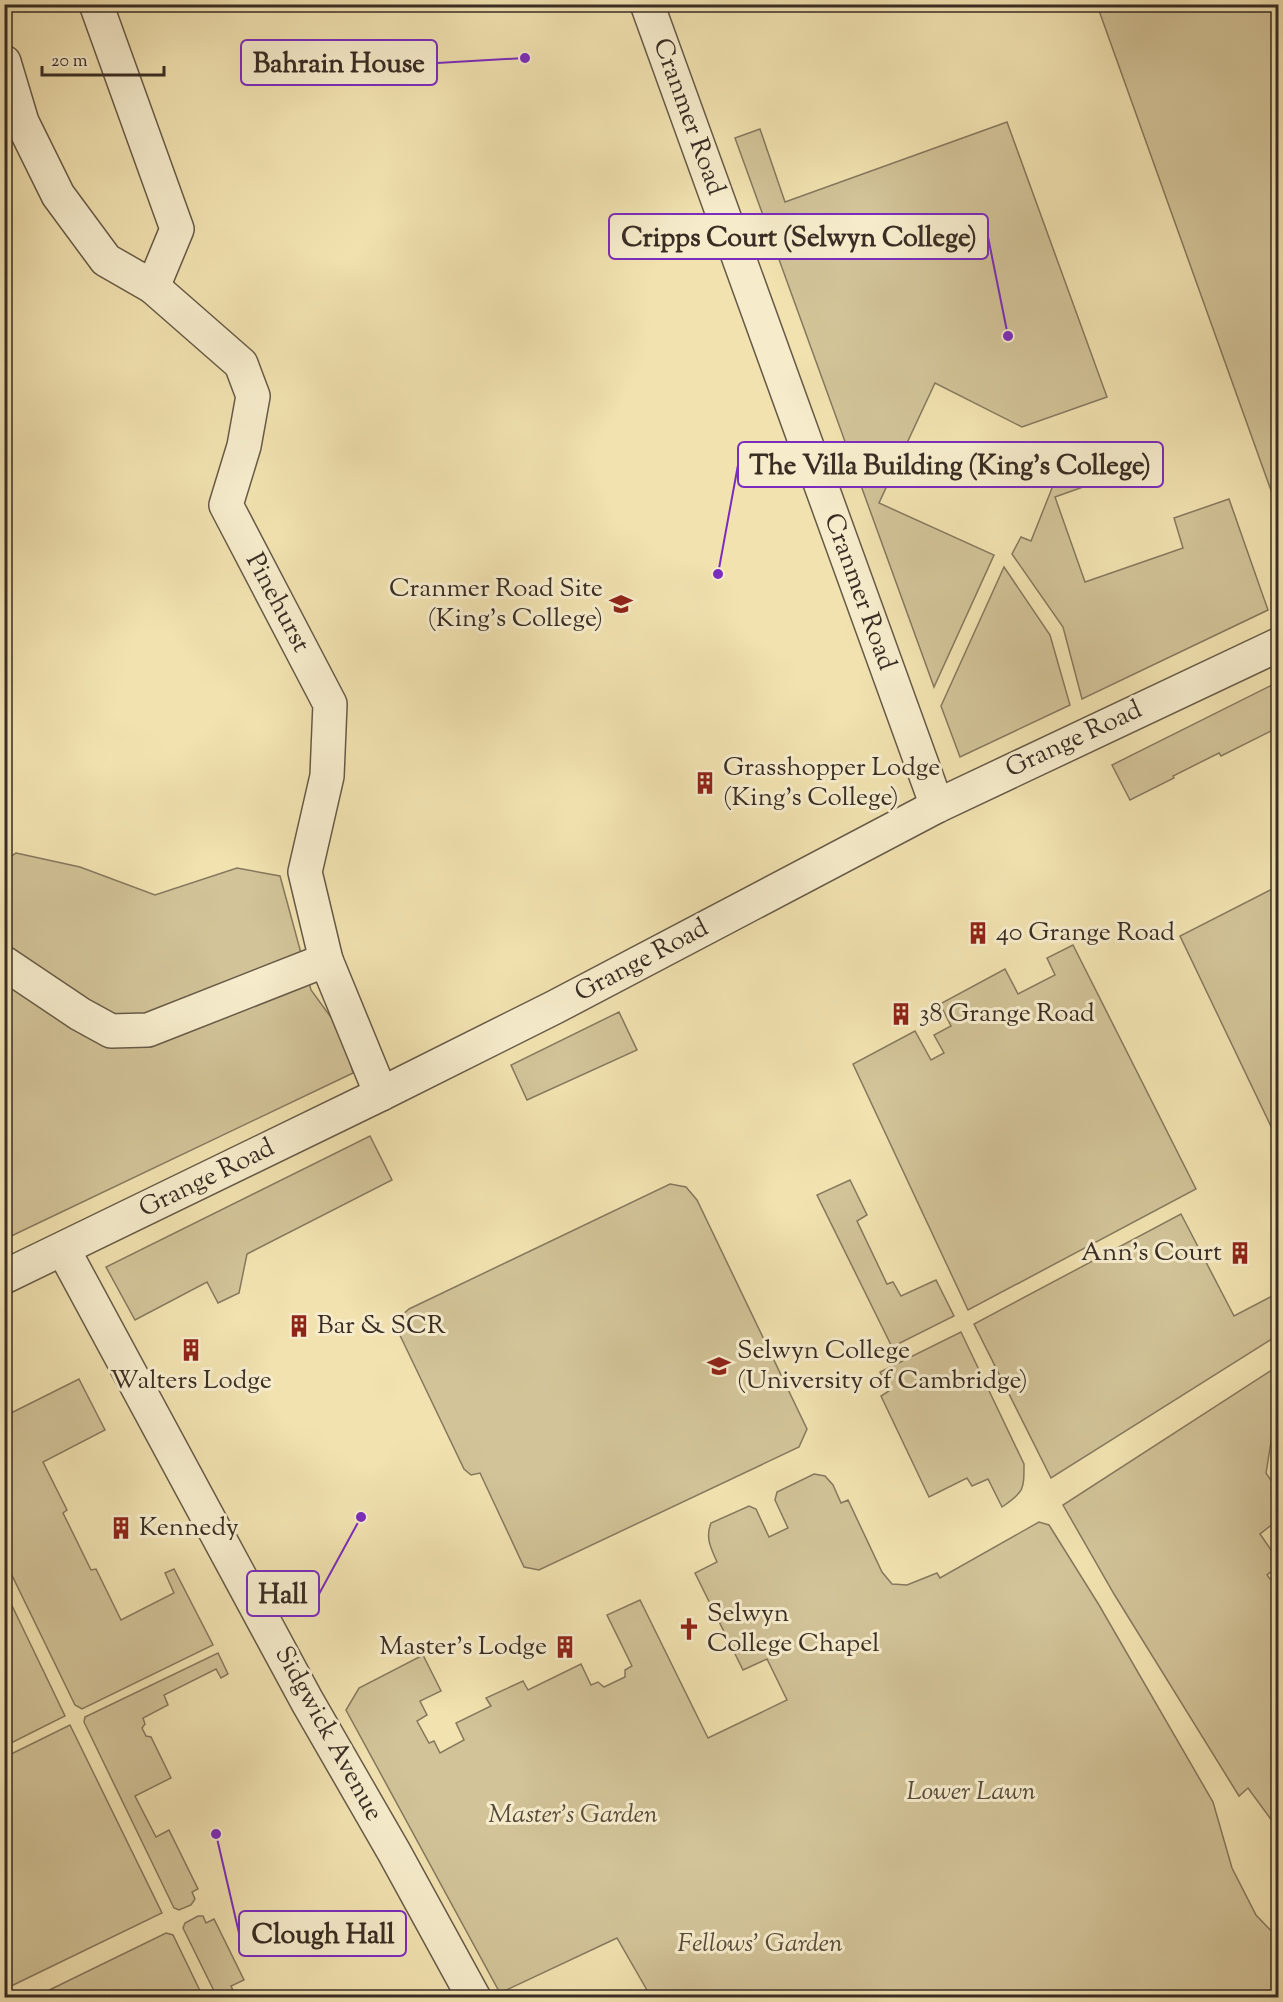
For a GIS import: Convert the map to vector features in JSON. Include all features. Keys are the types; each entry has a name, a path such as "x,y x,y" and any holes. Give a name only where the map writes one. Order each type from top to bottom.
{"street":[{"path":"96,4 177,229 153,287"},
{"name":"Cranmer Road","path":"647,4 937,806"},
{"name":"Pinehurst","path":"4,62 22,122 58,195 106,260 153,287 241,364 253,396 244,446 226,505 330,704 327,776 305,872 326,960 381,1094"},
{"name":"Grange Road","path":"4,1277 555,1007 937,806 1278,645"},
{"path":"4,963 80,1014 111,1031 148,1030 326,960"},
{"name":"Sidgwick Avenue","path":"63,1249 307,1701 394,1852 474,1998"}],"green space":[{"path":"1097,5 1278,5 1278,510"},
{"path":"1007,122 1107,397 1022,427 935,383 879,503 994,555 934,687 735,138 760,129 785,202"},
{"path":"1089,461 1097,482 1055,497 1085,582 1183,548 1174,518 1229,499 1268,610 1082,699 1063,627 1012,554 1021,537 1031,541 1058,473"},
{"path":"1004,567 1050,635 1070,705 960,757 941,706"},
{"path":"1278,682 1278,735 1276,736 1273,730 1221,756 1219,753 1130,800 1112,765"},
{"path":"16,853 80,867 155,895 237,868 280,876 311,990 341,1031 353,1073 5,1239 5,860"},
{"path":"1278,886 1278,1141 1180,936"},
{"path":"1073,945 1196,1189 968,1310 853,1064 915,1031 931,1060 944,1053 934,1035 951,1026 940,1004 1005,969 1018,994 1055,975 1047,958"},
{"path":"619,1012 637,1050 527,1100 511,1065"},
{"path":"370,1136 392,1180 247,1254 239,1293 218,1303 207,1282 135,1320 106,1267"},
{"path":"850,1180 867,1215 857,1221 887,1284 893,1282 901,1296 936,1280 954,1316 892,1347 817,1195"},
{"path":"670,1184 686,1187 697,1200 807,1429 799,1447 539,1570 524,1567 480,1473 471,1475 464,1469 396,1327 399,1318 409,1309"},
{"path":"1181,1214 1234,1316 1278,1293 1278,1335 1051,1478 974,1324"},
{"path":"961,1332 1024,1464 1024,1480 1019,1494 1002,1507 988,1479 972,1486 967,1478 929,1497 881,1396 889,1391 880,1372"},
{"path":"1278,1366 1278,1399 1266,1473 1278,1491 1278,1520 1260,1534 1278,1560 1278,1566 1267,1575 1278,1590 1278,1829 1248,1788 1239,1796 1114,1594 1063,1505"},
{"path":"79,1379 105,1430 43,1462 67,1510 63,1513 91,1570 96,1569 121,1620 174,1593 165,1573 174,1569 213,1645 82,1709 75,1705 5,1561 5,1511 9,1509 4,1501 5,1416"},
{"name":"Lower Lawn","path":"814,1474 825,1476 833,1485 841,1503 848,1500 882,1572 892,1584 907,1585 937,1573 940,1578 1039,1522 1049,1525 1099,1605 1213,1802 1232,1868 1256,1915 1278,1938 1278,1997 651,1997 617,1938 500,1993 346,1710 359,1688 423,1655 441,1691 420,1701 427,1715 417,1721 429,1743 434,1741 440,1753 464,1740 456,1723 491,1706 486,1698 523,1681 528,1690 581,1664 591,1685 598,1682 604,1687 625,1677 625,1670 632,1666 607,1615 640,1600 708,1738 787,1700 767,1659 743,1670 695,1573 717,1562 709,1538 711,1523 749,1506 756,1509 769,1537 788,1528 775,1500 777,1492"},
{"path":"4,1589 65,1716 5,1746 4,1746"},
{"path":"218,1653 228,1674 221,1678 216,1669 164,1695 168,1705 143,1718 145,1724 142,1728 146,1736 151,1737 171,1778 135,1796 156,1837 169,1830 198,1889 192,1892 195,1899 191,1905 179,1910 174,1908 84,1722 85,1717"},
{"path":"70,1725 162,1913 5,1989 5,1757"},
{"path":"198,1916 203,1916 206,1923 214,1919 244,1980 231,1986 236,1997 217,1997 183,1928 185,1923"},
{"path":"166,1933 173,1935 203,1997 35,1997"}],"place":[{"name":"Bahrain House","path":"525,58"},
{"name":"Cripps Court (Selwyn College)","path":"1008,336"},
{"name":"The Villa Building (King's College)","path":"718,574"},
{"name":"Cranmer Road Site (King's College)","path":"621,604"},
{"name":"Grasshopper Lodge (King's College)","path":"705,783"},
{"name":"40 Grange Road","path":"978,933"},
{"name":"38 Grange Road","path":"901,1014"},
{"name":"Ann's Court","path":"1240,1253"},
{"name":"Bar & SCR","path":"299,1326"},
{"name":"Walters Lodge","path":"191,1350"},
{"name":"Selwyn College (University of Cambridge)","path":"719,1366"},
{"name":"Hall","path":"361,1517"},
{"name":"Kennedy","path":"121,1528"},
{"name":"Selwyn College Chapel","path":"689,1629"},
{"name":"Master's Lodge","path":"565,1647"},
{"name":"Clough Hall","path":"216,1834"}],"park label":[{"name":"Master's Garden","path":"573,1815"},
{"name":"Fellows' Garden","path":"760,1944"}]}
